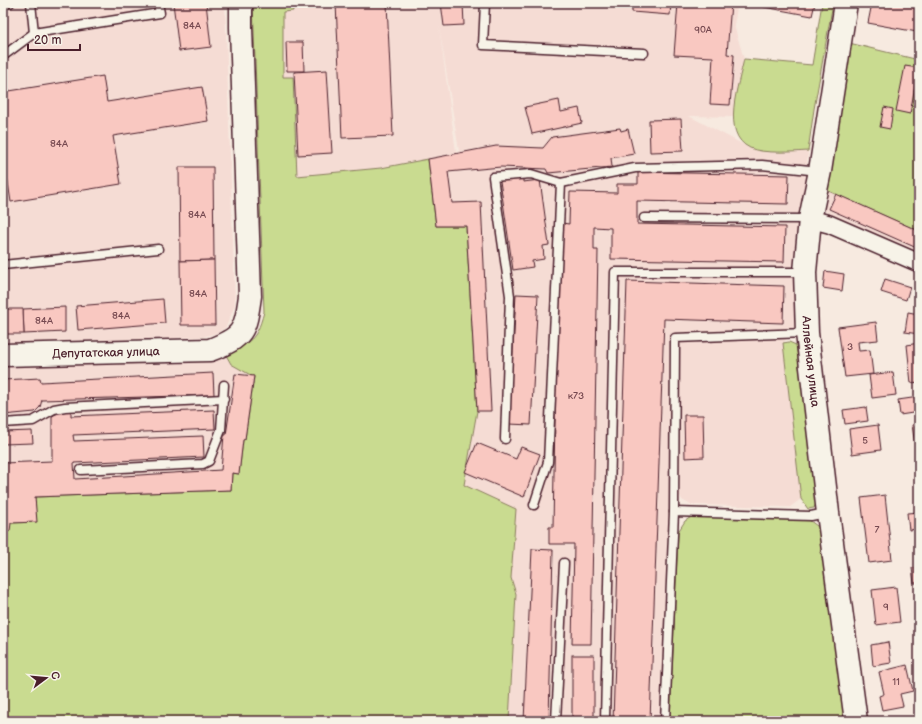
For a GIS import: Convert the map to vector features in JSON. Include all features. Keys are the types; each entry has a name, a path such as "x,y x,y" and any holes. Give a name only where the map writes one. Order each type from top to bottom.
{"street":[{"name":"Депутатская улица","path":"3,355 210,350 226,344 239,335 246,324 250,296 241,3"},
{"name":"Аллейная улица","path":"846,3 820,171 810,219 805,272 807,333 828,513 856,721"},
{"path":"810,219 829,224 919,263"}],"lane":[{"path":"3,4 10,3"},
{"path":"31,3 34,33"},
{"path":"3,56 34,33 160,13 158,3"},
{"path":"485,3 483,45 644,53"},
{"path":"505,439 510,296 493,177 531,174 561,183 635,168 762,164 820,171"},
{"path":"534,505 548,462 561,183"},
{"path":"644,218 810,219"},
{"path":"3,265 158,249"},
{"path":"605,721 615,272 805,272"},
{"path":"665,721 674,512 675,338 807,333"},
{"path":"81,470 203,464 209,462 221,430 224,385"},
{"path":"3,423 33,421 54,409 65,407 224,399"},
{"path":"674,512 811,516 828,513"},
{"path":"556,721 564,563"}],"shaded area":[{"path":"3,3 225,3 235,305 226,327 217,333 202,337 3,344"},
{"path":"292,3 738,3 734,25 744,59 733,117 689,116 750,148 778,152 808,151 798,326 783,343 801,499 790,507 691,505 682,500 680,496 670,721 509,721 516,594 511,579 464,485 477,411 466,226 436,226 427,159 381,168 297,176 293,77 283,77 283,12 292,11","holes":["439,26 459,151 456,152"]},
{"path":"826,190 919,231 919,255 830,216 823,208"},
{"path":"226,355 231,364 254,376 239,474 231,490 37,522 11,523 3,532 3,365 184,363 212,360"}],"green space":[{"path":"253,3 292,3 293,11 283,12 283,77 293,77 297,176 381,168 428,159 436,226 466,226 477,411 464,485 516,509 511,578 516,594 509,721 3,721 3,532 11,523 36,522 35,497 231,490 232,473 239,474 243,440 245,439 254,377 231,364 226,355 247,342 255,335 264,312"},
{"path":"822,3 833,3 808,151 770,152 750,148 741,141 736,132 734,120 736,94 744,59 812,65"},
{"path":"849,43 919,60 919,231 826,190"},
{"path":"789,342 796,345 818,499 814,508 808,509 801,499 783,343"},
{"path":"693,516 809,520 821,529 847,721 670,721 678,532 685,521"}],"building":[{"path":"173,3 206,3 211,47 179,51"},
{"path":"336,3 387,3 393,136 342,138"},
{"path":"441,3 463,3 464,25 444,26"},
{"path":"632,3 671,3 670,15 632,12"},
{"path":"678,3 731,3 727,54 734,55 730,105 710,104 713,57 674,55"},
{"path":"765,3 815,3 812,16 764,7"},
{"path":"872,3 919,3 917,32 868,23"},
{"path":"286,42 303,42 304,71 287,71"},
{"path":"905,66 918,68 910,114 896,111"},
{"path":"327,70 332,153 298,155 294,72"},
{"path":"103,76 107,102 202,87 208,121 113,136 121,184 11,202 3,150 3,92"},
{"path":"559,100 561,112 579,108 582,123 532,134 525,107"},
{"path":"884,107 893,109 890,129 880,127"},
{"path":"681,119 683,151 650,152 649,120"},
{"path":"620,128 621,131 628,129 634,154 611,158 612,167 548,173 546,169 501,167 448,172 452,203 481,202 491,411 477,411 466,226 436,226 428,159 496,146 543,148 552,137"},
{"path":"179,167 213,167 214,260 180,261"},
{"path":"638,172 789,175 788,204 637,201 637,224 785,227 784,262 611,259 611,228 594,227 594,250 598,250 591,644 572,644 574,544 549,544 549,527 553,527 558,254 562,254 562,223 569,224 570,192 617,193 617,184 638,184"},
{"path":"523,177 523,182 540,180 549,245 543,246 544,259 532,261 533,267 513,270 500,181"},
{"path":"836,194 919,231 919,249 829,209"},
{"path":"214,260 215,325 181,325 180,261"},
{"path":"825,271 844,274 842,291 823,288"},
{"path":"885,279 910,287 906,300 881,292"},
{"path":"627,281 784,286 783,323 664,319 650,721 613,721"},
{"path":"516,294 538,295 531,425 509,424"},
{"path":"163,299 165,323 78,330 76,306"},
{"path":"65,307 65,332 24,334 23,309"},
{"path":"3,309 23,309 24,334 3,334"},
{"path":"908,312 919,314 919,334 905,332"},
{"path":"876,322 878,340 858,342 859,351 870,350 873,374 845,377 838,327"},
{"path":"919,343 919,382 911,383 907,345"},
{"path":"893,372 896,395 872,398 869,375"},
{"path":"213,373 214,395 42,400 40,407 35,412 3,415 3,380 40,378 41,382"},
{"path":"235,374 254,376 239,474 232,473 231,490 35,497 37,522 11,523 10,531 3,532 3,463 52,461 52,416 62,411 71,410 71,416 214,410 215,429 73,435 74,441 203,436 204,457 74,463 75,479 221,470 224,435 226,435"},
{"path":"919,397 919,412 900,415 898,400"},
{"path":"866,407 868,421 845,424 843,410"},
{"path":"684,415 703,415 704,457 685,458"},
{"path":"919,424 919,451 916,452 912,425"},
{"path":"878,425 881,450 852,454 849,429"},
{"path":"32,431 33,443 3,444 3,432"},
{"path":"477,443 516,459 521,447 540,454 524,497 465,472"},
{"path":"885,495 892,560 869,563 861,498"},
{"path":"919,512 919,529 909,530 907,513"},
{"path":"532,549 553,550 549,721 524,721"},
{"path":"919,567 919,583 914,583 912,568"},
{"path":"896,587 900,622 876,625 872,590"},
{"path":"888,642 891,663 873,666 871,645"},
{"path":"572,655 594,655 594,721 572,721"},
{"path":"907,665 913,691 900,694 903,706 882,710 879,696 884,694 879,672"}]}
